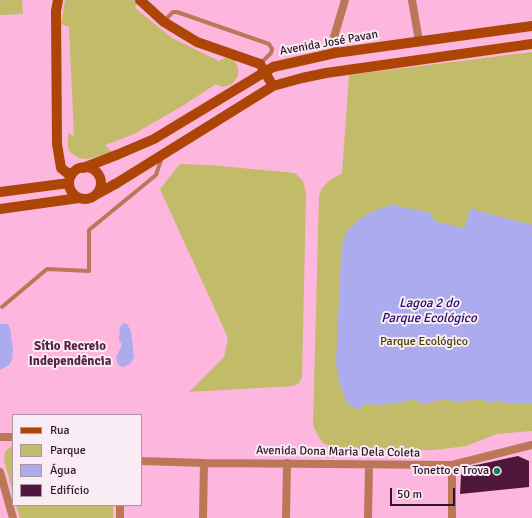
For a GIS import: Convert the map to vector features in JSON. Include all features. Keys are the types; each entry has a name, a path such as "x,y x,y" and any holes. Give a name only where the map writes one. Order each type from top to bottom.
{"street":[{"path":"58,0 56,11 57,144 61,168 70,180 72,192 78,198"},
{"path":"140,0 164,22 197,42 262,68 273,86"},
{"path":"335,53 334,37 345,0"},
{"path":"412,0 419,41"},
{"name":"Avenida José Pavan","path":"83,168 154,139 188,120 262,68 335,53 532,26"},
{"path":"0,209 78,198 88,199 117,183 273,86 326,73 532,44"},
{"path":"0,192 70,180 78,169 83,168 94,170 98,174 101,184 97,194"},
{"path":"0,437 12,437"},
{"name":"Avenida Dona Maria Dela Coleta","path":"142,461 452,465 532,445"},
{"path":"203,518 204,463"},
{"path":"286,518 287,463"},
{"path":"368,518 369,465"},
{"path":"452,465 452,518"},
{"path":"0,472 13,518"},
{"path":"120,506 120,518"}],"lane":[{"path":"164,22 173,12 177,12 269,44 272,48 271,53 262,68"},
{"path":"2,307 47,269 89,271 89,230 156,175 163,154"}],"green space":[{"path":"0,0 22,0 23,14 0,15"},
{"path":"65,0 134,0 137,3 135,8 172,38 219,61 228,56 233,59 238,67 238,76 232,84 222,87 216,84 184,105 132,135 105,145 112,152 88,159 78,158 70,152 68,147 68,133 74,136 69,27 61,24"},
{"name":"Parque Ecológico","path":"532,52 532,431 497,434 466,446 434,450 336,449 323,443 313,425 319,196 322,188 329,181 342,173 349,75"},
{"path":"180,164 209,165 295,173 303,181 306,192 302,378 299,383 293,386 189,392 224,357 228,338 160,189"},
{"path":"12,446 12,489 4,460 5,452"},
{"path":"16,506 113,506 113,518 20,518"}],"water":[{"name":"Lagoa 2 do Parque Ecológico","path":"393,205 431,213 434,221 463,228 470,210 472,209 532,225 532,403 506,404 501,401 490,403 481,399 457,402 444,399 425,404 412,399 404,402 380,405 365,404 358,410 347,403 339,382 336,363 343,241 347,230 365,215"},
{"path":"124,323 127,324 131,331 134,357 130,364 123,367 118,364 116,357 122,345 119,340 120,327"},
{"path":"0,324 8,324 10,328 13,350 12,360 9,365 0,370"}],"building":[{"name":"Tonetto e Trova","path":"518,456 529,461 529,487 460,494 461,475 467,467"}],"place":[{"name":"Tonetto e Trova","path":"497,471"}],"district":[{"name":"Sítio Recreio Independência","path":"70,354"}]}
